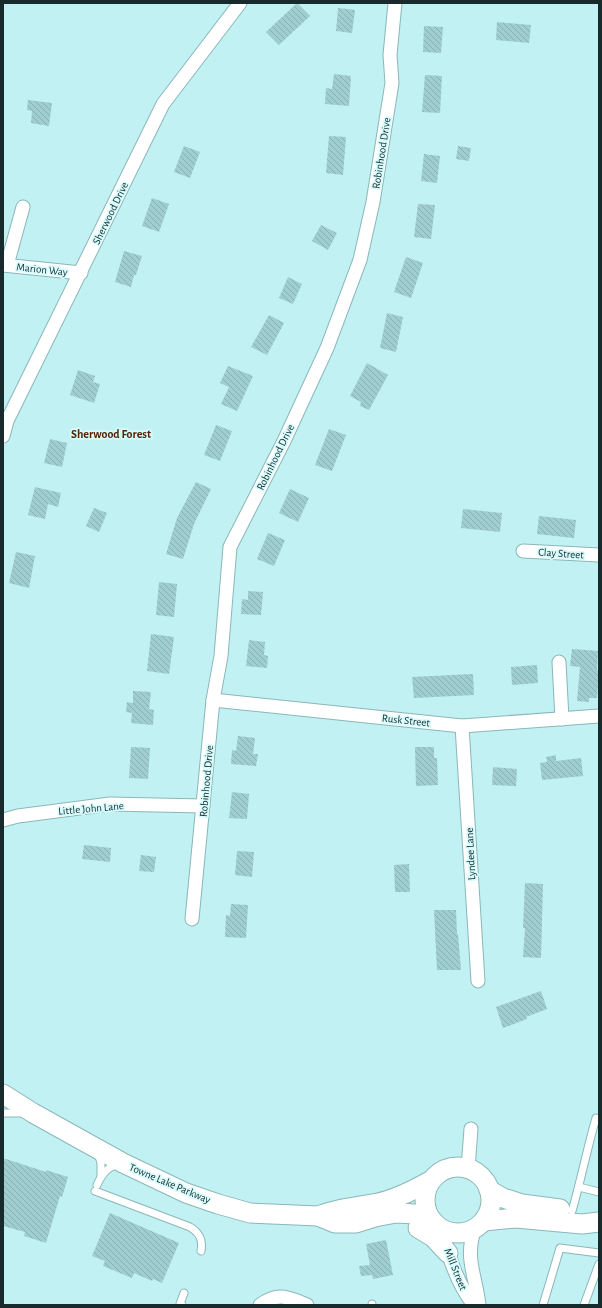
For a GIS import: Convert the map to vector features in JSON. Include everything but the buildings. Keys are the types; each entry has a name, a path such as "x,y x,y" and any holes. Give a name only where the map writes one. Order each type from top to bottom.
{"main road":[{"name":"Towne Lake Parkway","path":"3,1094 33,1113 124,1163 186,1193 218,1204 250,1213 318,1216 335,1224 356,1223 375,1217 396,1213 415,1214 438,1226"},
{"name":"Towne Lake Parkway","path":"3,1102 33,1113"},
{"path":"479,1224 489,1210 491,1200 485,1180 468,1168 447,1168 438,1173 430,1181 426,1190 424,1202 427,1213 438,1226 453,1233 464,1232 479,1224 516,1218 582,1224 598,1222"},
{"name":"Towne Lake Parkway","path":"318,1216 329,1211 380,1202 412,1190 430,1181"},
{"path":"489,1190 503,1198 522,1204 588,1214 598,1222"},
{"path":"356,1223 402,1222 425,1232 440,1244 448,1253"}],"street":[{"name":"Sherwood Drive","path":"3,436 7,421 163,104 240,3"},
{"name":"Robinhood Drive","path":"192,919 213,700 221,656 230,548 284,441 327,348 360,260 373,202 392,83 390,55 395,3"},
{"path":"5,265 23,208"},
{"name":"Marion Way","path":"5,265 81,273"},
{"name":"Clay Street","path":"523,551 599,555"},
{"path":"559,662 562,720"},
{"name":"Rusk Street","path":"213,700 462,726 562,720 599,716"},
{"name":"Lyndee Lane","path":"462,726 478,981"},
{"name":"Little John Lane","path":"3,820 18,816 110,804 203,806"},
{"path":"468,1168 471,1130"},
{"name":"Mill Street","path":"479,1224 472,1238 470,1256 479,1305"},
{"name":"Mill Street","path":"438,1226 466,1295 474,1305"},
{"path":"260,1305 269,1299 279,1296 287,1297 306,1305"}],"lane":[{"path":"3,1113 33,1113"},
{"path":"572,1211 579,1187 586,1150 596,1118 599,1119"},
{"path":"96,1148 101,1163 101,1177"},
{"path":"124,1163 111,1166 101,1177 96,1188 190,1227 195,1230 201,1238 201,1251"},
{"path":"579,1187 599,1192"},
{"path":"543,1305 560,1248 599,1253"},
{"path":"584,1305 599,1264"},
{"path":"182,1305 180,1304 184,1293"}],"district":[{"name":"Sherwood Forest","path":"111,434"}]}
